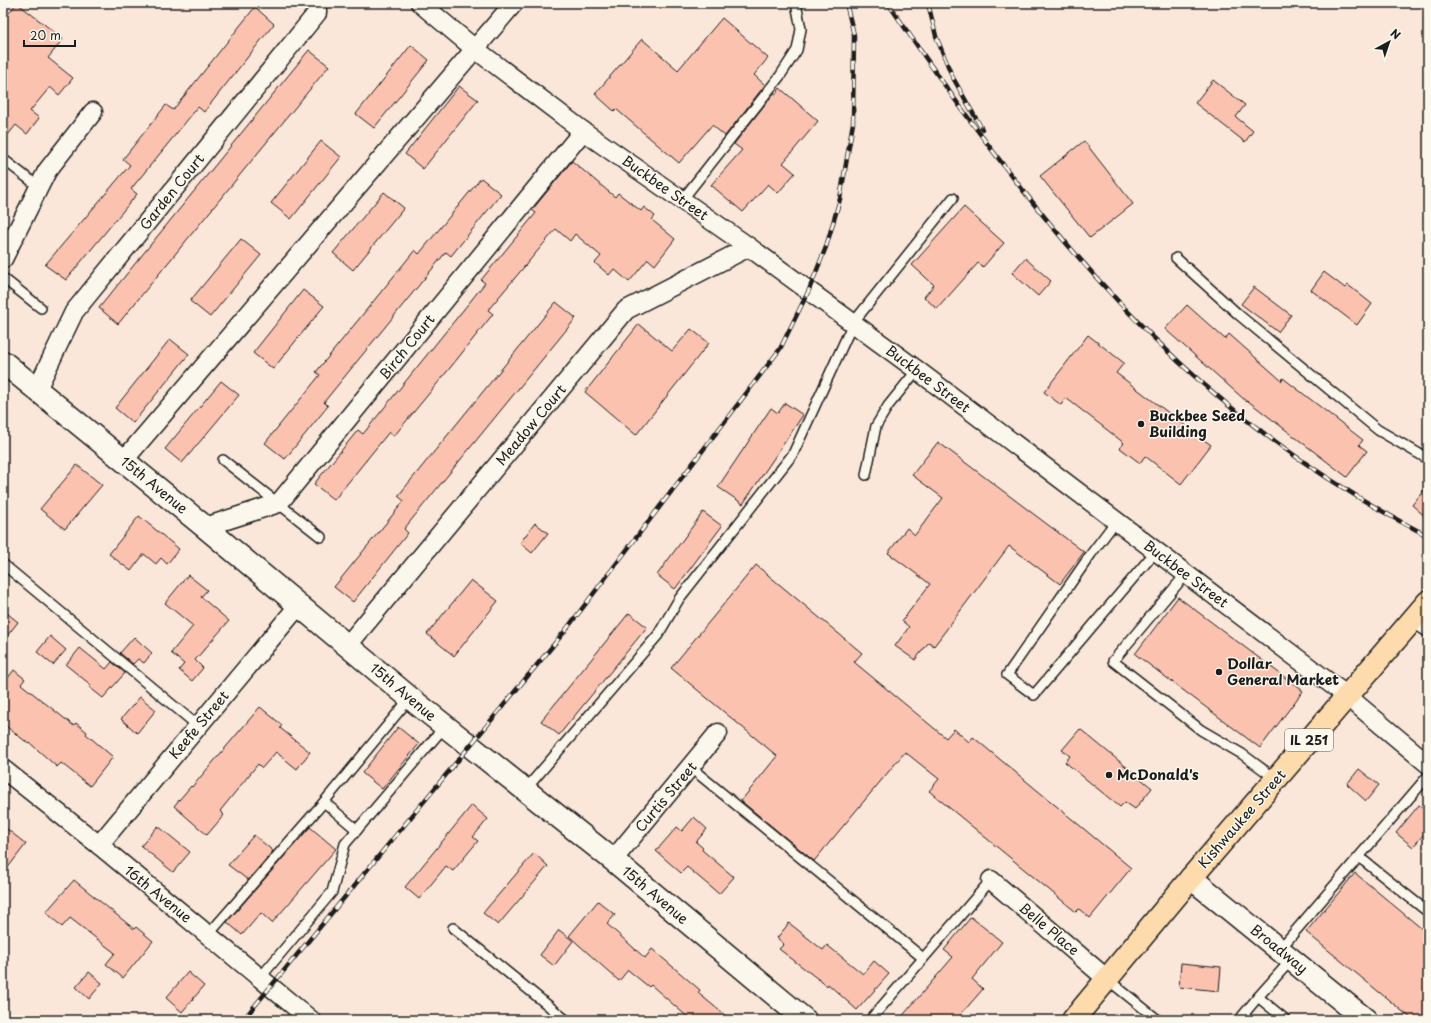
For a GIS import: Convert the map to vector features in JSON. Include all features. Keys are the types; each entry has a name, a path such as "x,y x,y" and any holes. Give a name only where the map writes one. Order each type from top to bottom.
{"main road":[{"name":"15th Avenue","path":"3,362 124,460 444,726 613,860 805,1020"},
{"name":"Kishwaukee Street","path":"1073,1020 1191,878 1347,696 1424,616"},
{"name":"Broadway","path":"1191,878 1366,1020"}],"street":[{"name":"Garden Court","path":"37,389 74,312 317,13 317,3"},
{"name":"Buckbee Street","path":"420,3 475,49 583,131 749,247 917,370 1347,696 1428,764"},
{"path":"124,460 514,3"},
{"path":"3,259 8,235 39,187 47,171 93,112"},
{"name":"Birch Court","path":"278,503 583,131"},
{"name":"Meadow Court","path":"347,646 626,310 749,247"},
{"path":"205,527 278,503"},
{"name":"Keefe Street","path":"98,845 299,605"},
{"name":"Curtis Street","path":"613,860 718,733"},
{"name":"16th Avenue","path":"3,769 311,1020"},
{"name":"Belle Place","path":"991,880 1107,979"}],"lane":[{"path":"682,200 780,76 798,50 801,29 796,3"},
{"path":"3,159 39,187"},
{"path":"524,790 658,635 680,599 793,454 853,323 953,198"},
{"path":"1176,258 1239,315 1378,430 1428,459"},
{"path":"3,278 40,308"},
{"path":"866,475 876,426 888,406 917,370"},
{"path":"223,460 321,537"},
{"path":"1116,521 1091,554 1007,675 1034,694 1156,551"},
{"path":"3,564 198,726"},
{"path":"1186,574 1113,661 1201,730 1242,754 1276,779"},
{"path":"208,935 324,802 410,698"},
{"path":"260,978 332,892 345,844 444,726"},
{"path":"690,767 923,958"},
{"path":"1239,1020 1258,997 1285,955 1359,857 1428,776"},
{"path":"324,802 357,830"},
{"path":"1359,857 1428,912"},
{"path":"870,1020 991,880"},
{"path":"453,928 566,1020"},
{"path":"1107,979 1158,1020"},
{"path":"1258,997 1286,1020"}],"building":[{"path":"17,3 63,39 48,58 73,78 59,95 50,87 30,111 39,118 27,134 16,125 3,141 3,20"},
{"path":"255,7 274,24 204,112 198,107 131,189 137,194 66,280 45,265 130,165 123,159 166,105 173,110"},
{"path":"722,18 768,58 754,75 765,85 725,136 712,125 679,163 616,109 614,111 595,94 642,39 678,70"},
{"path":"411,45 429,60 374,128 356,114"},
{"path":"309,50 329,66 118,324 99,308"},
{"path":"1213,80 1245,105 1236,117 1253,131 1245,142 1195,103"},
{"path":"459,86 478,100 423,169 405,154"},
{"path":"780,88 818,121 783,163 795,173 778,193 768,184 743,212 711,185 742,150 734,144 774,93 776,94"},
{"path":"321,141 341,157 291,219 271,203"},
{"path":"1084,141 1133,204 1090,238 1040,176"},
{"path":"572,161 615,197 618,193 641,211 644,207 655,216 652,220 675,239 655,265 648,259 629,282 614,269 609,275 595,263 601,256 575,234 570,241 556,229 488,310 493,314 450,368 394,436 389,432 334,500 314,484 358,430 363,434 485,283 481,280 536,213 532,210"},
{"path":"481,178 501,194 451,256 446,252 324,402 328,406 285,459 265,443 320,375 316,372 415,250 419,254"},
{"path":"384,192 404,208 353,270 333,253"},
{"path":"964,207 1004,243 983,267 978,263 937,309 924,297 934,285 912,265"},
{"path":"241,239 261,255 210,317 190,301"},
{"path":"1025,258 1051,281 1038,296 1012,273"},
{"path":"1324,272 1345,288 1348,285 1372,304 1357,325 1311,290"},
{"path":"1254,287 1291,315 1278,332 1241,304"},
{"path":"303,290 324,306 273,369 253,353"},
{"path":"556,302 576,318 404,529 408,533 353,602 334,587 404,501 398,496"},
{"path":"1187,305 1225,339 1229,334 1282,381 1283,378 1363,440 1359,445 1367,451 1347,477 1248,401 1247,402 1165,329"},
{"path":"639,324 672,351 691,329 709,343 636,435 585,392"},
{"name":"Buckbee Seed Building","path":"1088,335 1124,363 1116,373 1211,445 1181,484 1145,456 1140,463 1120,448 1124,443 1066,398 1061,405 1044,392"},
{"path":"170,339 189,354 133,423 115,408"},
{"path":"221,381 239,395 182,463 165,449"},
{"path":"785,403 803,415 743,504 718,487 771,408 778,413"},
{"path":"938,442 1084,552 1060,584 1009,546 934,646 929,642 915,660 895,646 909,627 902,621 930,584 888,553 907,528 915,535 943,498 912,475"},
{"path":"77,465 102,485 65,529 40,509"},
{"path":"1428,485 1428,519 1412,505"},
{"path":"703,512 722,526 675,589 657,575"},
{"path":"139,516 179,549 167,564 161,558 156,564 144,554 131,571 109,554"},
{"path":"535,523 548,533 532,553 520,543"},
{"path":"756,565 862,653 854,662 946,738 954,729 969,742 973,737 1131,868 1090,918 1079,909 1076,912 929,791 939,779 905,752 814,861 741,801 777,756 671,668"},
{"path":"188,575 207,590 201,597 229,621 195,660 203,668 192,681 179,670 184,664 171,653 193,626 165,603"},
{"path":"471,580 498,601 454,656 427,634"},
{"name":"Dollar General Market","path":"1178,597 1303,691 1260,748 1135,654"},
{"path":"3,610 18,622 3,641"},
{"path":"629,613 647,627 559,735 541,721"},
{"path":"50,636 66,650 53,665 37,652"},
{"path":"134,637 152,653 144,663 138,659 133,664 120,653"},
{"path":"80,648 106,669 112,662 125,673 103,698 89,687 91,685 66,665"},
{"path":"14,670 25,679 21,684 74,726 76,723 87,732 86,734 113,757 90,786 61,763 57,767 30,743 29,744 3,724 3,684"},
{"path":"140,697 156,710 137,733 121,719"},
{"path":"260,707 282,725 280,728 310,752 297,769 276,752 262,768 258,764 220,811 224,815 207,835 174,806"},
{"path":"398,727 419,744 382,789 362,773"},
{"name":"McDonald's","path":"1080,729 1152,788 1135,809 1125,802 1120,807 1065,762 1070,756 1062,750"},
{"path":"1359,769 1379,785 1366,801 1347,784"},
{"path":"472,805 488,819 473,837 478,841 453,871 446,866 419,899 405,887"},
{"path":"1419,805 1428,812 1428,829 1413,847 1396,833"},
{"path":"694,817 707,829 696,842 703,848 702,850 734,877 719,894 687,867 681,873 656,851 677,827 682,831"},
{"path":"3,826 26,844 3,874"},
{"path":"158,826 190,852 173,872 141,846"},
{"path":"310,827 336,849 272,923 261,913 242,935 227,922"},
{"path":"254,835 273,851 248,880 228,865"},
{"path":"534,853 548,866 498,925 483,913"},
{"path":"1355,873 1428,934 1428,1020 1413,1020 1306,932"},
{"path":"74,880 134,929 136,927 153,941 123,978 106,964 115,953 70,918 62,927 46,912"},
{"path":"598,901 615,915 607,924 645,958 652,949 700,990 698,993 731,1020 691,1020 651,985 649,987 628,970 619,981 569,936"},
{"path":"971,917 1002,942 972,979 983,989 956,1020 899,1020 953,957 944,950"},
{"path":"789,923 823,950 827,945 863,974 874,961 889,974 857,1010 828,984 827,986 779,949 784,944 777,938"},
{"path":"559,930 573,941 554,966 540,955"},
{"path":"1181,963 1221,967 1219,991 1179,987"},
{"path":"89,972 102,983 89,999 76,987"},
{"path":"188,972 204,986 182,1012 166,998"}],"railway":[{"path":"243,1020 565,631 780,349 809,290 826,247 840,199 853,123 854,35 846,3"},
{"path":"888,3 954,98 1023,191 1098,280 1138,322 1179,362 1236,412 1298,458 1362,499 1428,536"},
{"path":"928,3 936,36 952,76 982,129"}],"place":[{"name":"Buckbee Seed Building","path":"1141,424"},
{"name":"Dollar General Market","path":"1219,672"},
{"name":"McDonald's","path":"1109,775"}]}
